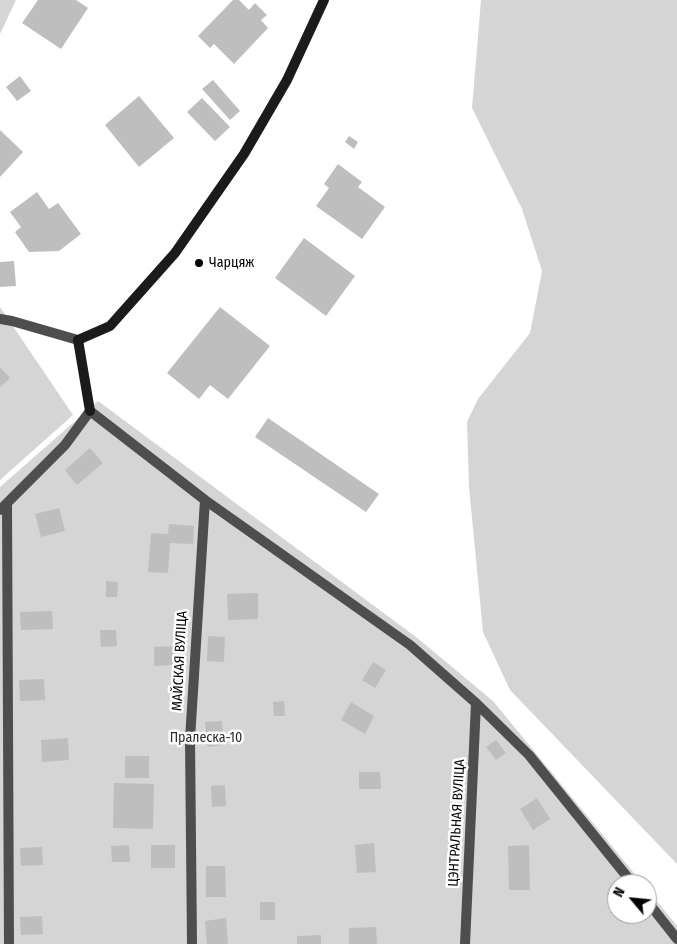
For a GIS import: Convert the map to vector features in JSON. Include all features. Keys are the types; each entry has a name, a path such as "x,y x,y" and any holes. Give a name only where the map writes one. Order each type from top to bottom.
{"street":[{"path":"0,319 78,340 110,326 175,253 244,154 287,80 324,0"},
{"path":"78,340 90,411 204,500 410,645 529,755 626,874"},
{"path":"9,944 3,507 65,445 90,411"},
{"name":"МАЙСКАЯ ВУЛІЦА","path":"192,944 190,739 204,500"},
{"name":"ЦЭНТРАЛЬНАЯ ВУЛІЦА","path":"465,944 476,704"},
{"path":"657,914 677,939"}],"green space":[{"path":"0,0 16,0 0,34"},
{"path":"481,0 677,0 677,864 510,690 483,632 469,487 467,422 478,399 530,333 542,271 522,209 472,108"},
{"path":"0,307 73,415 0,480"},
{"name":"Пралеска-10","path":"98,401 416,637 493,701 635,874 607,874 607,924 657,924 657,901 677,926 677,944 0,944 0,487"}],"building":[{"path":"38,0 76,0 88,8 61,49 22,23"},
{"path":"233,0 239,0 249,10 255,3 267,15 261,20 268,28 234,64 214,44 210,48 198,36"},
{"path":"20,76 31,91 17,101 6,87"},
{"path":"213,80 240,111 230,120 202,89"},
{"path":"139,96 174,138 139,167 105,125"},
{"path":"202,98 230,127 215,141 187,112"},
{"path":"0,130 23,152 0,177"},
{"path":"349,136 358,142 354,149 345,142"},
{"path":"338,164 362,182 358,187 385,207 362,239 316,206 329,188 324,184"},
{"path":"37,192 49,209 58,203 81,234 59,251 29,252 15,232 21,227 10,212"},
{"path":"304,238 355,276 326,316 275,278"},
{"path":"14,261 16,286 0,287 0,262"},
{"path":"220,307 270,346 228,399 210,385 199,399 167,373"},
{"path":"0,367 10,378 0,387"},
{"path":"268,418 379,494 366,512 255,437"},
{"path":"90,448 103,463 77,485 65,470"},
{"path":"59,508 65,531 41,537 35,514"},
{"path":"169,524 194,526 193,544 170,543 168,573 148,572 151,533 168,534"},
{"path":"106,581 118,582 117,597 106,597"},
{"path":"258,593 258,619 228,620 227,594"},
{"path":"52,611 53,629 21,630 20,612"},
{"path":"100,630 116,630 117,646 101,647"},
{"path":"208,636 225,637 224,662 207,661"},
{"path":"173,646 173,665 154,666 154,647"},
{"path":"373,662 386,670 375,688 362,680"},
{"path":"44,679 45,700 20,701 19,680"},
{"path":"284,701 285,716 274,716 273,702"},
{"path":"351,702 374,716 365,734 341,720"},
{"path":"222,721 224,745 208,747 205,722"},
{"path":"68,738 69,760 42,762 41,740"},
{"path":"496,740 506,753 496,760 486,747"},
{"path":"125,756 149,756 149,778 125,778"},
{"path":"359,772 380,772 381,789 359,789"},
{"path":"114,783 154,784 153,829 113,828"},
{"path":"225,785 226,806 212,807 211,786"},
{"path":"537,798 550,819 533,830 520,809"},
{"path":"374,843 376,872 357,873 355,845"},
{"path":"129,845 130,862 112,862 111,846"},
{"path":"151,845 175,845 175,868 151,868"},
{"path":"529,845 530,890 509,890 508,846"},
{"path":"42,847 43,865 21,866 20,848"},
{"path":"206,866 225,866 226,897 206,897"},
{"path":"260,902 275,902 275,920 260,920"},
{"path":"42,916 43,934 21,935 20,917"},
{"path":"226,918 228,944 207,944 205,921"},
{"path":"376,927 377,944 349,944 349,928"},
{"path":"321,935 321,944 297,944 297,936"}],"place":[{"name":"Чарцяж","path":"199,263"}]}
